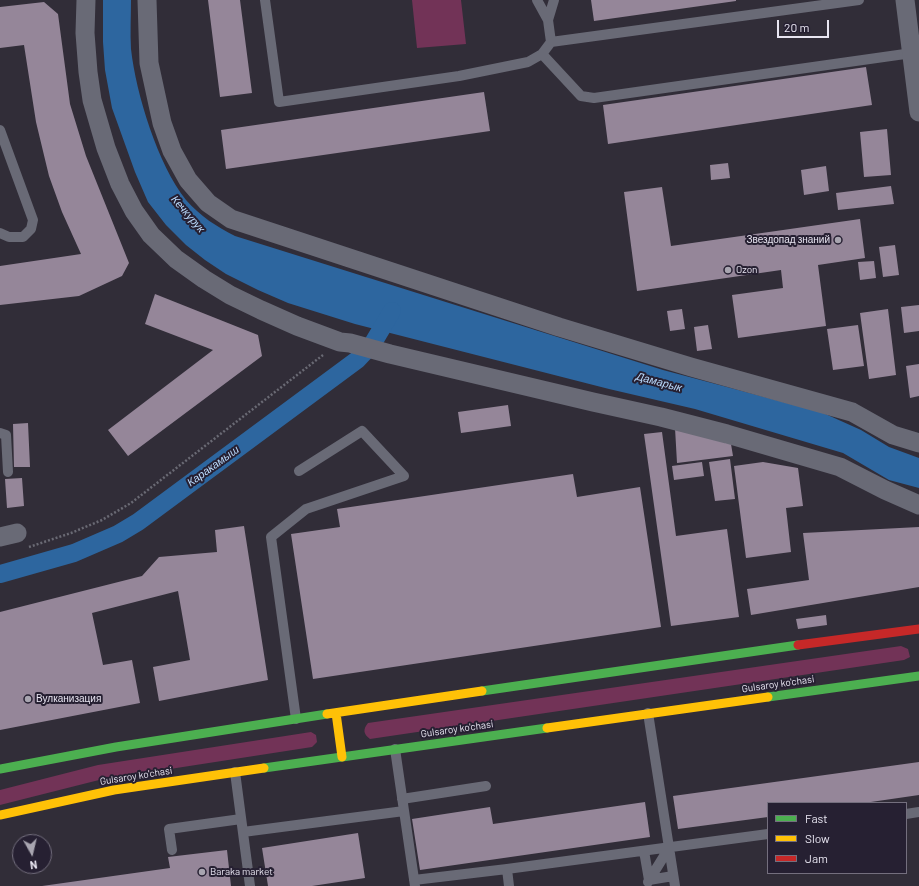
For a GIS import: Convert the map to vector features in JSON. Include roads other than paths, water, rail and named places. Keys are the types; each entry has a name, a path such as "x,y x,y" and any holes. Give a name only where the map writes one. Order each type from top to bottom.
{"main road":[{"path":"0,769 116,747 296,719 816,642 919,629"},
{"name":"Gulsaroy ko'chasi","path":"0,815 114,790 648,713 919,676"},
{"path":"336,713 342,757"}],"street":[{"path":"86,0 85,33 92,100 106,148 120,184 134,211 151,235 176,260 230,295 297,326 345,342 390,354 661,417 840,467 885,490 919,505"},
{"path":"146,0 149,63 162,123 172,151 188,180 208,203 231,219 559,327 691,367 852,412 893,434 919,443"},
{"path":"911,9 912,53 917,73 919,112"}],"lane":[{"path":"265,0 279,102 459,76 528,62 542,54 551,42 548,20 537,0"},
{"path":"548,20 554,0"},
{"path":"551,42 859,0"},
{"path":"542,54 581,96 594,98 912,53"},
{"path":"0,130 32,220 31,228 23,237 9,237 0,233"},
{"path":"296,719 271,537 306,509 404,476 362,431 299,471"},
{"path":"0,433 6,435 8,472"},
{"path":"648,713 674,881 648,883"},
{"path":"395,750 415,883 507,869 767,834"},
{"path":"235,772 250,886"},
{"path":"402,799 486,786"},
{"path":"243,832 404,811"},
{"path":"907,814 919,812"},
{"path":"172,850 169,829 241,819"},
{"path":"648,883 669,848"},
{"path":"644,851 648,883"},
{"path":"507,869 509,886"}],"water":[{"path":"103,0 131,0 131,49 134,67 143,107 158,149 166,168 186,200 209,221 222,229 235,236 663,370 821,412 861,430 889,447 919,458 919,488 889,480 843,453 695,409 609,389 355,324 288,303 226,274 186,245 166,225 148,202 135,172 112,108 105,70"}],"waterway":[{"name":"Каракамыш","path":"0,574 74,553 118,534 138,522 357,360 373,343 392,311"}],"place":[{"name":"Звездопад знаний","path":"838,240"},
{"name":"Ozon","path":"728,270"},
{"name":"Вулканизация","path":"28,699"},
{"name":"Baraka market","path":"202,872"}],"water label":[{"name":"Кечкурук","path":"188,214"},
{"name":"Дамарык","path":"659,382"}]}
